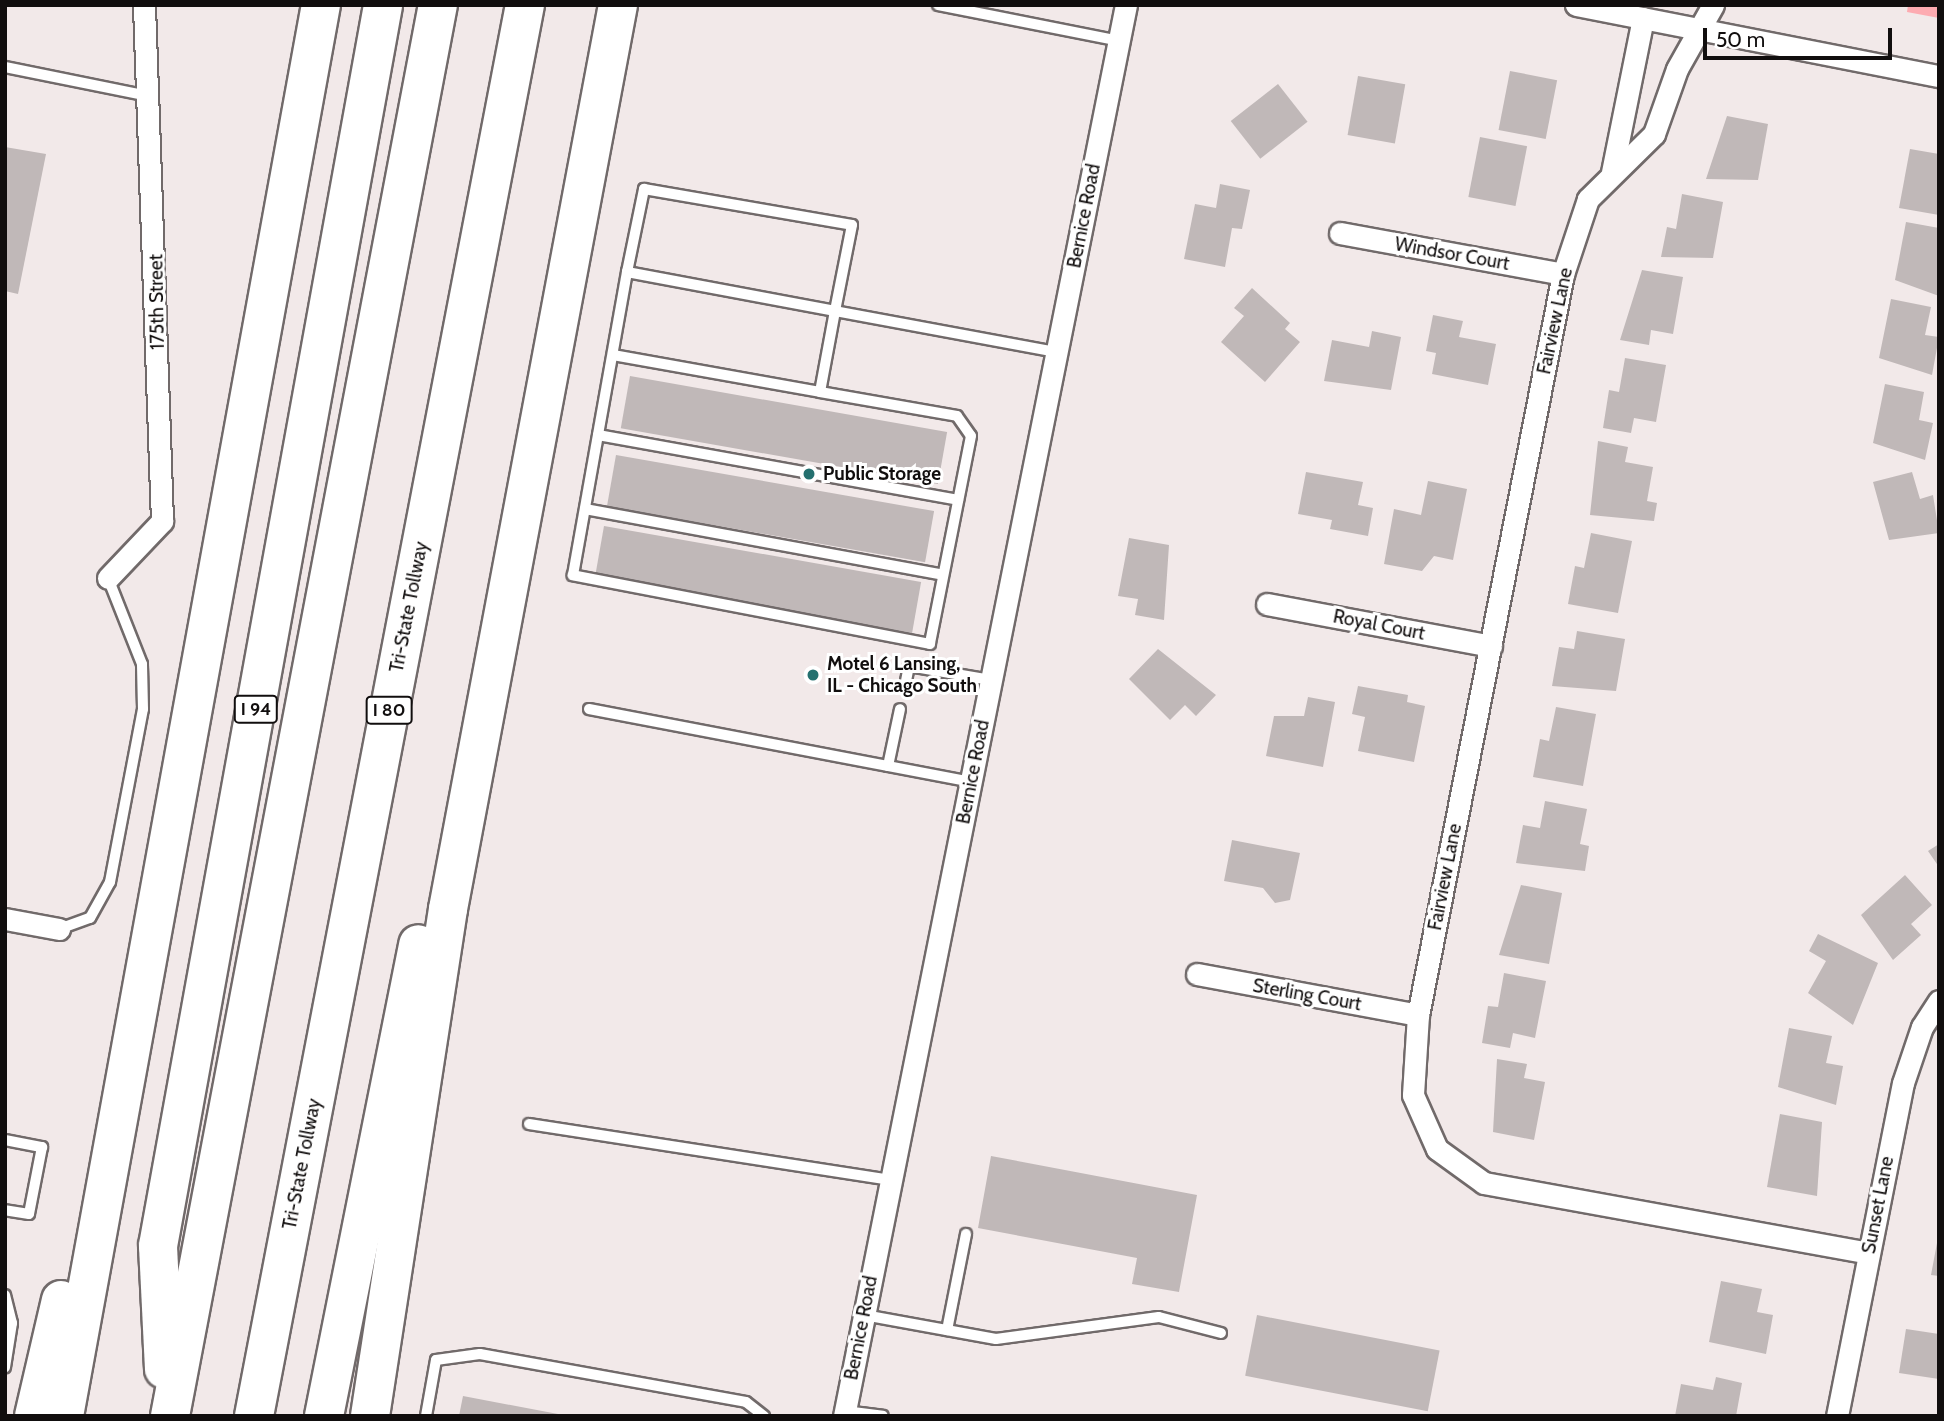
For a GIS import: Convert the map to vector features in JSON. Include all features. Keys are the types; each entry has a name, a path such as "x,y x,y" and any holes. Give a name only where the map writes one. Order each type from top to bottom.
{"highway":[{"path":"299,133 310,5"},
{"path":"64,1416 121,1115 321,5"},
{"name":"I 94","path":"168,1416 158,1245 383,5"},
{"path":"168,1416 438,5"},
{"name":"Tri-State Tollway","path":"254,1416 524,5"},
{"path":"370,1416 445,922 512,554 618,5"},
{"path":"324,1416 389,1065 512,554"},
{"path":"34,1416 71,1255 121,1115"}],"street":[{"name":"175th Street","path":"108,578 162,521 152,97 144,5"},
{"name":"Bernice Road","path":"844,1413 1126,5"},
{"path":"1576,5 1939,76"},
{"name":"Fairview Lane","path":"1713,5 1677,69 1654,134 1612,172 1579,216 1563,274 1418,1015 1413,1095 1437,1149 1461,1171 1484,1183 1869,1254"},
{"name":"Fairview Lane","path":"1612,172 1643,18"},
{"name":"Windsor Court","path":"1340,233 1563,274"},
{"name":"Royal Court","path":"1267,604 1491,646"},
{"path":"5,919 59,929"},
{"name":"Sterling Court","path":"1197,974 1418,1015"},
{"name":"Sunset Lane","path":"1837,1416 1910,1056 1939,1001"}],"lane":[{"path":"937,5 1119,41"},
{"path":"5,67 152,97"},
{"path":"613,355 820,392 968,423 958,500 930,644 573,575 627,272 644,189 852,225 820,392"},
{"path":"627,272 1056,352"},
{"path":"598,435 958,500"},
{"path":"585,509 943,575"},
{"path":"59,929 89,918 110,882 143,709 142,664 108,578"},
{"path":"906,681 909,666 991,680"},
{"path":"589,709 971,782"},
{"path":"888,766 900,709"},
{"path":"529,1124 891,1180"},
{"path":"5,1140 42,1147 29,1214 5,1210"},
{"path":"947,1330 966,1234"},
{"path":"5,1295 12,1323 5,1367"},
{"path":"864,1315 996,1339 1159,1317 1221,1333"},
{"path":"426,1416 436,1360 480,1354 746,1402 764,1416"},
{"path":"844,1413 883,1416"}],"shaded area":[{"path":"1908,5 1939,5 1939,18 1907,12"}],"building":[{"path":"1510,71 1557,80 1546,139 1499,130"},
{"path":"1358,76 1405,84 1395,143 1348,135"},
{"path":"1278,84 1308,122 1260,159 1231,121"},
{"path":"1727,116 1768,124 1758,180 1706,179"},
{"path":"1480,137 1527,146 1515,206 1468,197"},
{"path":"5,147 46,154 18,294 5,291"},
{"path":"1910,149 1939,154 1939,215 1899,208"},
{"path":"1220,184 1250,190 1242,229 1232,228 1225,267 1184,259 1195,204 1216,208"},
{"path":"1682,194 1723,202 1713,258 1661,257 1667,227 1676,229"},
{"path":"1906,222 1939,228 1939,296 1895,280"},
{"path":"1642,270 1683,277 1673,334 1651,330 1649,345 1620,340"},
{"path":"1252,288 1290,323 1285,329 1300,342 1265,382 1221,342 1244,316 1234,308"},
{"path":"1891,299 1931,307 1925,335 1939,337 1932,375 1879,358"},
{"path":"1433,315 1463,321 1459,337 1496,344 1488,385 1432,374 1436,353 1426,351"},
{"path":"1372,331 1401,337 1391,390 1324,381 1332,340 1369,347"},
{"path":"1625,358 1666,365 1656,422 1634,418 1631,433 1603,428 1609,390 1619,392"},
{"path":"630,376 947,432 938,484 621,428"},
{"path":"1885,384 1924,392 1919,420 1933,423 1925,460 1873,443"},
{"path":"1598,441 1628,447 1625,462 1653,467 1647,501 1657,503 1654,521 1590,515"},
{"path":"616,455 934,511 925,562 607,506"},
{"path":"1306,472 1363,482 1358,505 1373,508 1368,536 1330,529 1332,520 1298,514"},
{"path":"1912,472 1920,499 1933,495 1939,533 1889,540 1873,482"},
{"path":"1428,481 1467,489 1453,560 1434,556 1422,571 1384,564 1394,509 1421,515"},
{"path":"604,526 921,582 912,633 595,577"},
{"path":"1591,533 1632,541 1618,613 1568,604 1575,566 1584,568"},
{"path":"1129,538 1169,545 1164,620 1135,615 1138,599 1118,596"},
{"path":"1577,631 1625,639 1616,691 1552,686 1559,647 1574,649"},
{"path":"1158,649 1216,695 1196,716 1185,705 1170,720 1129,679"},
{"path":"1358,686 1408,695 1407,702 1425,706 1414,762 1358,751 1365,717 1352,714"},
{"path":"1308,697 1335,702 1323,767 1266,756 1274,716 1304,716"},
{"path":"1556,707 1596,714 1583,786 1533,777 1540,739 1549,741"},
{"path":"1545,801 1587,809 1580,844 1589,846 1585,871 1516,863 1523,825 1540,828"},
{"path":"1232,840 1300,853 1290,900 1275,903 1263,888 1224,881"},
{"path":"1939,844 1939,867 1928,851"},
{"path":"1905,875 1932,905 1911,924 1921,935 1893,960 1861,915"},
{"path":"1521,885 1562,893 1549,964 1499,955"},
{"path":"1818,934 1878,963 1853,1025 1808,993 1826,961 1809,951"},
{"path":"1504,973 1546,981 1535,1038 1513,1033 1510,1048 1482,1043 1488,1006 1498,1007"},
{"path":"1789,1028 1832,1036 1826,1063 1843,1066 1836,1105 1778,1087"},
{"path":"1497,1059 1527,1064 1524,1078 1545,1082 1534,1140 1493,1132"},
{"path":"1780,1114 1822,1122 1817,1196 1767,1187"},
{"path":"991,1156 1197,1195 1179,1292 1132,1284 1137,1258 978,1228"},
{"path":"1939,1243 1939,1276 1931,1275"},
{"path":"1721,1281 1762,1289 1757,1312 1773,1315 1766,1354 1709,1342"},
{"path":"1257,1315 1440,1350 1428,1411 1245,1376"},
{"path":"1906,1329 1939,1334 1939,1379 1899,1373"},
{"path":"1716,1377 1742,1383 1736,1416 1675,1416 1681,1384 1713,1390"},
{"path":"463,1396 558,1414 558,1416 459,1416"}],"place":[{"name":"Public Storage","path":"809,474"},
{"name":"Motel 6 Lansing, IL - Chicago South","path":"813,675"}]}
